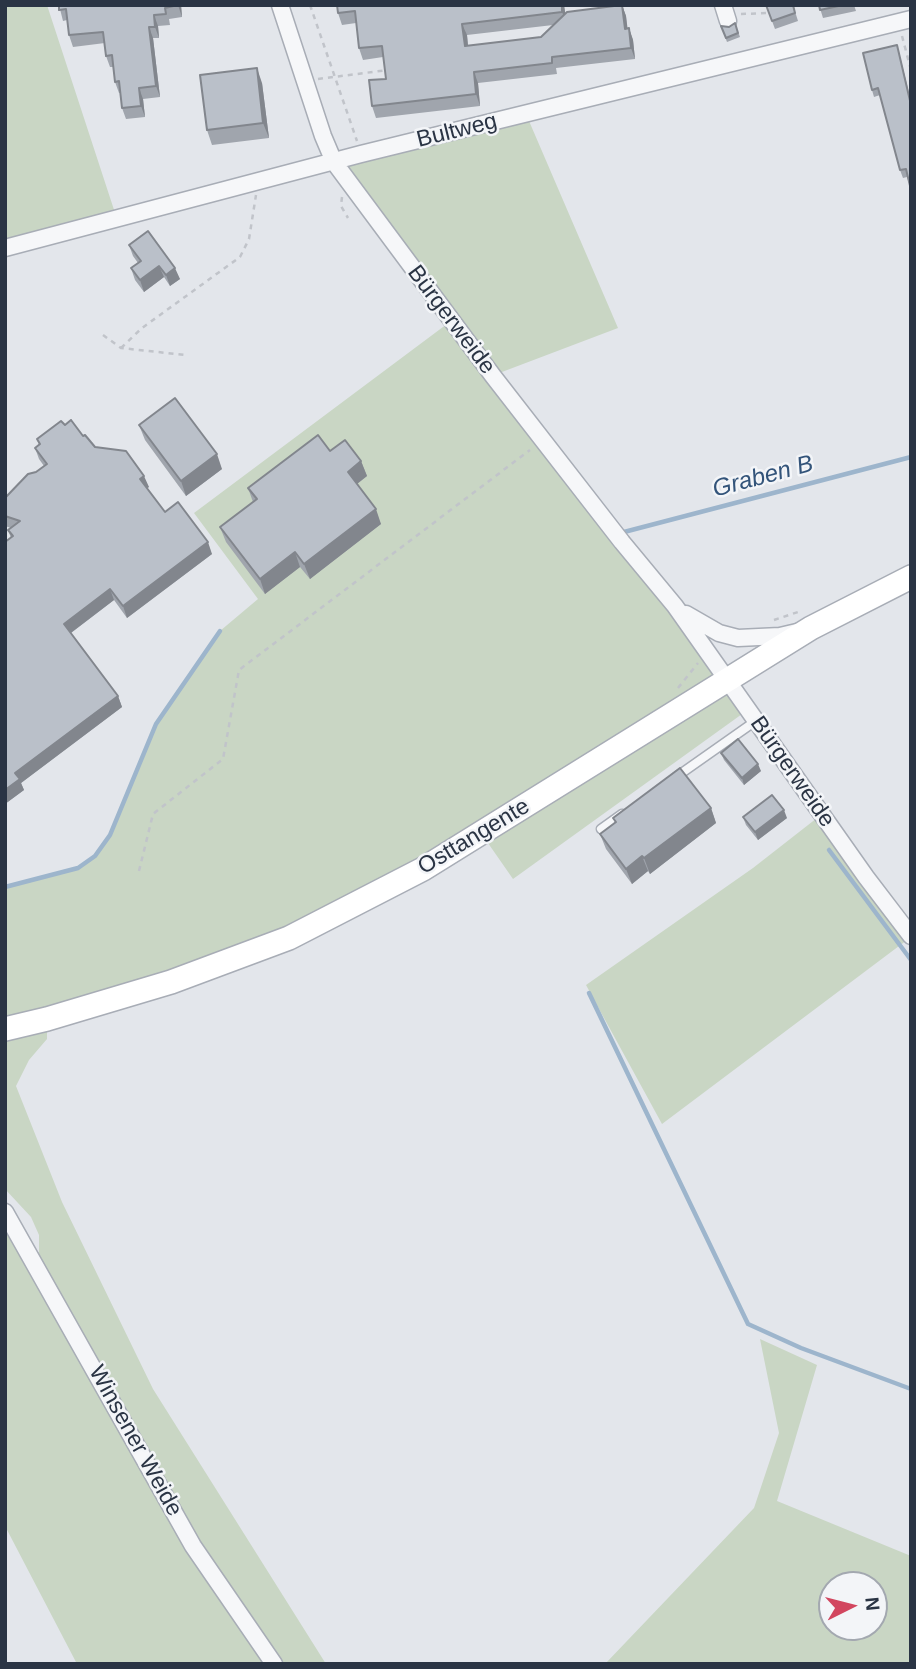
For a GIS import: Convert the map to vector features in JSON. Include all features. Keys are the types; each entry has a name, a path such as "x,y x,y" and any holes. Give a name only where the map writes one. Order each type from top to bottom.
{"main road":[{"name":"Osttangente","path":"7,1028 47,1019 171,982 289,938 423,869 727,678 810,618 911,577"}],"street":[{"name":"Bürgerweide","path":"280,5 334,162 458,329 622,542 675,606 866,877 911,936"},
{"name":"Bultweg","path":"5,248 258,181 905,20"},
{"name":"Bürgerweide","path":"675,606 719,634 738,638 780,636 810,618"},
{"name":"Winsener Weide","path":"5,1212 194,1546 274,1664"}],"lane":[{"path":"667,783 757,720"},
{"path":"601,829 634,806"}],"path":[{"path":"310,5 361,155"},
{"path":"726,14 769,13"},
{"path":"905,20 911,70"},
{"path":"304,81 390,69"},
{"path":"121,348 142,328 240,257 249,239 258,181"},
{"path":"103,335 121,348 185,355"},
{"path":"139,871 153,814 223,758 239,670 544,439"},
{"path":"769,622 810,618"},
{"path":"678,688 694,665 712,656"}],"green space":[{"path":"5,5 47,5 117,219 5,248"},
{"path":"526,114 618,328 494,375 749,709 513,879 481,833 289,938 5,1029 5,887 78,868 95,856 110,835 156,724 220,631 258,599 194,513 451,321 334,162"},
{"path":"817,818 907,940 662,1124 586,985 753,868"},
{"path":"47,1027 47,1039 29,1060 16,1086 62,1202 153,1389 326,1664 77,1664 5,1526 5,1227 26,1260 39,1252 39,1235 31,1217 5,1189 5,1038"},
{"path":"760,1339 817,1365 777,1501 911,1556 911,1664 605,1664 754,1508 779,1433"}],"building":[{"path":"59,5 178,5 165,8 166,14 154,15 155,27 149,27 156,86 139,88 141,106 122,108 119,81 115,82 112,55 106,56 103,32 69,35 66,9 59,10"},
{"path":"337,5 562,5 562,12 462,24 465,46 541,37 567,12 622,5 625,29 629,28 631,48 552,57 552,63 474,72 476,94 372,106 369,80 386,79 382,46 359,48 355,11 338,13"},
{"path":"766,5 793,5 795,13 772,21"},
{"path":"819,5 843,5 820,10"},
{"path":"735,23 738,33 726,38 721,26 729,27"},
{"path":"897,45 911,105 911,190 906,169 900,170 878,88 872,90 863,53"},
{"path":"257,68 263,123 207,130 200,75"},
{"path":"148,231 175,268 166,275 159,266 140,280 131,268 141,261 129,245"},
{"path":"175,398 217,454 181,481 139,425"},
{"path":"71,420 95,447 126,451 144,476 140,479 165,512 178,502 208,542 123,606 110,589 64,624 118,696 15,773 20,779 5,790 5,542 13,536 8,530 20,521 5,516 5,498 28,474 47,464 35,448 40,444 37,439 61,421 65,425"},
{"path":"318,435 330,451 345,440 361,461 348,472 376,509 304,564 295,552 260,579 220,527 257,499 248,488"},
{"path":"738,739 758,764 742,778 721,753"},
{"path":"680,768 711,808 626,869 600,834 616,822 613,818"},
{"path":"772,795 784,810 755,832 743,817"}],"waterway":[{"name":"Graben B","path":"624,532 911,457"},
{"path":"5,887 78,868 95,856 110,835 156,724 220,631"},
{"path":"829,850 911,960"},
{"path":"589,993 748,1324 801,1348 911,1389"}]}
